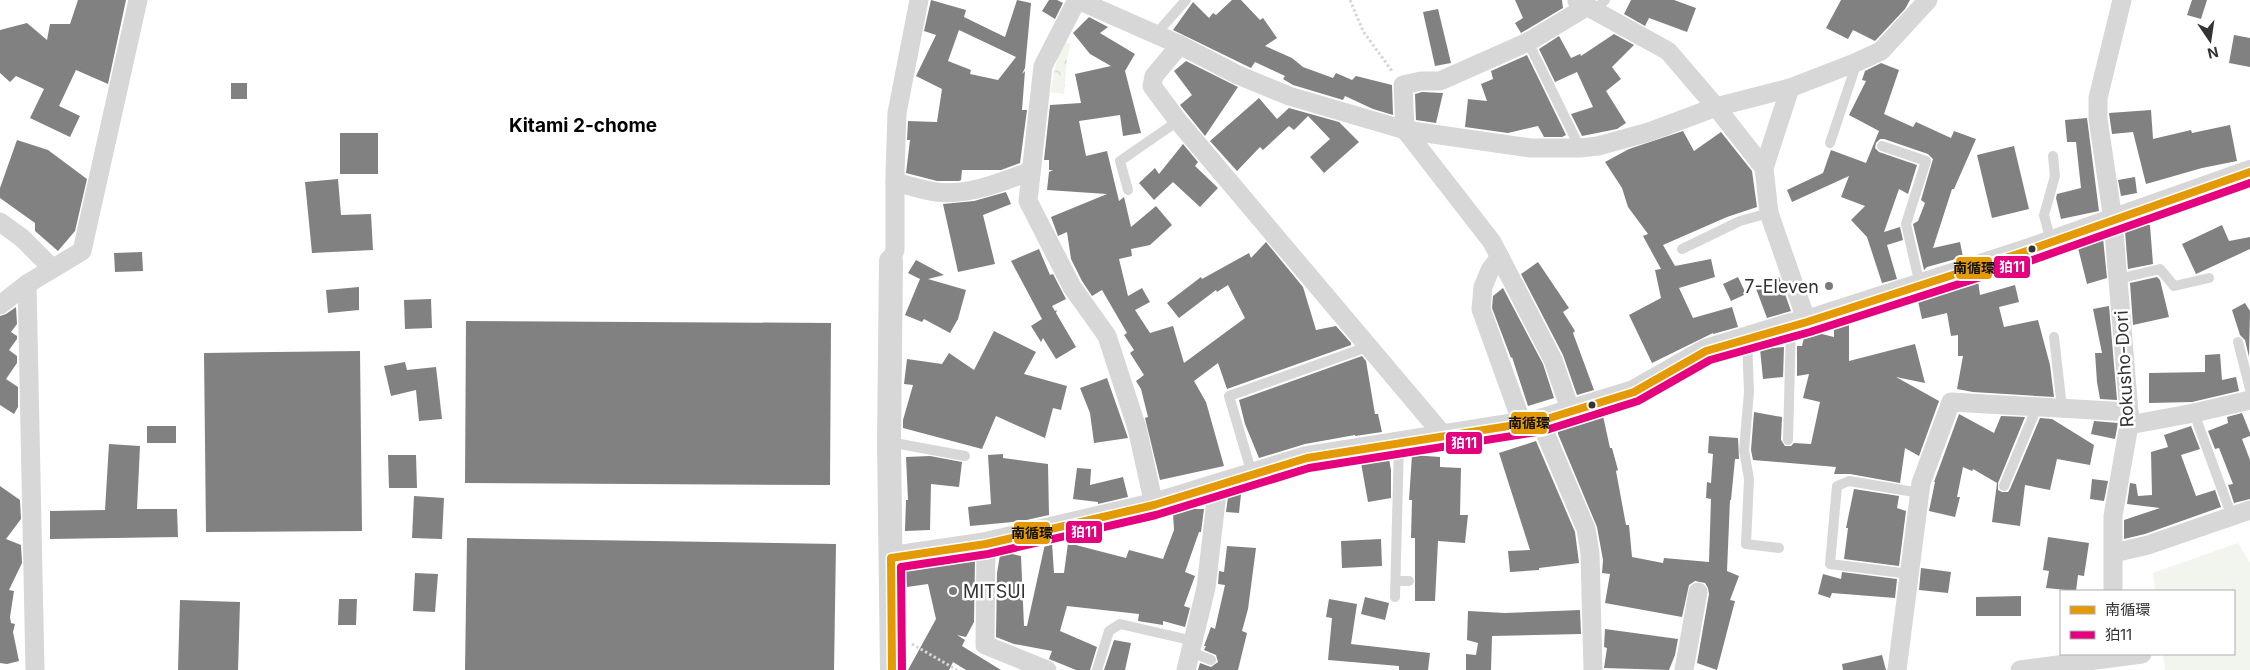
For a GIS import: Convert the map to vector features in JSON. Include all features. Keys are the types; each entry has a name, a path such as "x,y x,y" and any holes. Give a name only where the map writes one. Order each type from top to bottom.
{"street":[{"path":"0,305 27,284 82,251 138,0"},
{"path":"892,670 889,442 891,261 895,250 894,182 898,113 919,0"},
{"path":"1154,506 1137,428 1107,336 1072,287 1028,201 1043,66 1078,0 1180,45 1238,75 1289,96 1404,130 1531,148 1598,146 1648,132 1716,107 1790,88 1881,51 1928,0"},
{"name":"Rokusho-Dori","path":"2113,590 2113,516 2129,418 2113,220 2098,119 2098,98 2122,0"},
{"path":"1571,412 1553,360 1492,242 1404,130 1403,85 1421,81 1440,81 1528,42 1590,4 1668,51 1716,107 1764,168"},
{"path":"1180,45 1151,80 1152,86 1178,121 1370,346 1444,436"},
{"path":"1790,88 1764,168 1769,213 1799,324"},
{"path":"894,182 938,192 959,192 992,185 1031,171"},
{"path":"891,558 986,544 1154,506 1218,484 1307,458 1531,422 1571,412 1634,392 1706,352 1920,286 2250,172"},
{"path":"0,222 22,238 52,268"},
{"path":"1500,257 1490,270 1483,287 1481,308 1531,422 1586,529 1590,553 1593,670"},
{"path":"27,284 35,670"},
{"path":"1897,670 1921,483 1951,402 2062,408 2129,418 2194,413 2250,400"},
{"path":"1190,654 1206,588 1218,484"},
{"path":"2114,553 2148,545 2241,513"},
{"path":"986,544 985,645 1047,670"},
{"path":"1684,670 1698,592"},
{"path":"2020,670 2112,661 2138,655"}],"lane":[{"path":"1156,34 1186,0"},
{"path":"1528,42 1580,148"},
{"path":"1830,143 1857,62"},
{"path":"1128,190 1120,161 1178,121"},
{"path":"1882,146 1926,161 1906,224 1920,286"},
{"path":"2051,242 2044,215 2055,176 2053,156"},
{"path":"1682,249 1740,221 1769,213"},
{"path":"2118,279 2160,269 2174,286 2209,278"},
{"path":"1788,440 1799,324"},
{"path":"2054,336 2062,408"},
{"path":"1747,338 1749,392 1744,450 1749,479 1746,544 1779,548"},
{"path":"2238,342 2250,389"},
{"path":"1252,474 1229,396 1370,346"},
{"path":"2004,486 2036,407"},
{"path":"2194,413 2241,513"},
{"path":"889,442 965,456"},
{"path":"1396,597 1399,443"},
{"path":"1910,574 1830,564 1837,486 1849,481 1920,493"},
{"path":"1396,581 1409,581"},
{"path":"1097,670 1109,631 1120,624 1190,654 1211,660"}],"path":[{"path":"1350,0 1364,31 1403,85"},
{"path":"893,634 957,670"}],"green space":[{"path":"1061,41 1071,44 1067,59 1064,94 1050,92"},
{"path":"2238,543 2250,563 2250,670 2165,670 2163,655 2235,655 2235,590 2155,590 2153,573"}],"building":[{"path":"78,0 126,0 108,84 76,70 59,106 80,116 70,137 30,118 44,89 16,76 10,82 0,73 0,30 27,23 47,40 50,24 70,24"},
{"path":"931,0 966,10 964,17 1005,37 1017,0 1031,3 1025,68 1022,74 1025,71 1022,110 1027,110 1020,163 1001,170 962,170 961,180 959,181 937,181 906,173 910,140 907,140 908,121 937,122 942,89 916,76 936,35 924,31","holes":["959,30 1016,57 998,80 970,74 971,70 948,61"]},
{"path":"1049,0 1057,0 1063,3 1055,19 1042,11"},
{"path":"1232,0 1241,0 1260,20 1263,18 1277,38 1265,46 1292,58 1303,67 1333,78 1336,73 1352,80 1356,76 1392,85 1393,115 1373,109 1345,96 1343,100 1293,85 1283,79 1285,76 1255,62 1251,68 1173,30 1193,2 1209,18 1213,13 1216,15"},
{"path":"1515,0 1562,0 1563,8 1521,33 1515,23 1523,18"},
{"path":"1631,0 1674,0 1696,8 1687,32 1649,18 1645,26 1624,14"},
{"path":"1841,0 1910,0 1905,9 1875,41 1853,30 1848,39 1826,28"},
{"path":"2192,0 2207,0 2201,19 2187,15"},
{"path":"1438,9 1451,63 1435,66 1423,12"},
{"path":"1089,17 1108,27 1100,33 1135,54 1125,71 1141,133 1123,136 1120,115 1079,121 1086,156 1107,151 1119,201 1124,197 1131,227 1156,206 1172,225 1150,245 1131,249 1132,256 1119,259 1128,296 1142,288 1150,302 1135,310 1150,333 1173,326 1184,363 1245,318 1228,285 1217,292 1216,290 1179,318 1167,303 1201,277 1202,279 1249,253 1251,258 1266,242 1303,287 1316,330 1336,326 1351,343 1351,345 1227,389 1218,363 1194,381 1206,402 1224,466 1160,480 1145,418 1148,417 1141,389 1136,381 1144,375 1130,353 1134,350 1124,335 1127,333 1102,290 1092,296 1082,281 1071,259 1067,232 1058,236 1051,217 1107,194 1047,190 1049,172 1053,170 1049,170 1049,160 1044,160 1050,105 1081,103 1075,74 1111,66 1090,54 1073,33"},
{"path":"1614,34 1634,45 1612,67 1621,79 1606,91 1626,123 1617,129 1582,136 1571,114 1593,107 1577,72 1555,82 1539,49 1559,36 1571,58 1580,54 1581,56"},
{"path":"2234,35 2250,38 2250,67 2229,63"},
{"path":"1527,55 1566,135 1562,137 1544,137 1538,126 1508,133 1465,127 1468,99 1487,101 1481,84 1493,79 1491,71"},
{"path":"1186,61 1238,87 1205,136 1180,105 1192,95 1174,71"},
{"path":"1881,63 1899,70 1884,114 1913,127 1916,122 1951,138 1954,131 1976,139 1954,189 1952,189 1933,248 1960,242 1963,257 1927,267 1924,270 1913,224 1918,221 1925,203 1921,200 1933,159 1928,154 1884,139 1880,139 1876,143 1875,148 1879,152 1917,165 1908,194 1899,189 1884,232 1900,227 1903,240 1887,245 1897,279 1882,283 1867,237 1851,220 1865,206 1841,197 1849,176 1792,202 1787,190 1823,173 1831,150 1866,163 1879,131 1849,115 1866,81 1862,80 1865,71"},
{"path":"231,83 247,83 247,99 231,99"},
{"path":"1422,92 1443,93 1436,123 1416,120 1415,94"},
{"path":"1259,98 1277,119 1289,108 1339,122 1359,142 1324,173 1310,157 1330,139 1308,116 1294,130 1289,126 1263,150 1260,147 1237,171 1210,141"},
{"path":"2151,110 2153,139 2191,130 2192,133 2230,125 2237,161 2202,168 2146,184 2133,132 2112,134 2109,113"},
{"path":"2087,118 2099,211 2061,219 2056,198 2057,194 2081,188 2076,142 2067,142 2065,120"},
{"path":"1683,131 1694,151 1721,132 1752,171 1757,207 1727,217 1663,245 1675,266 1711,259 1715,277 1679,288 1693,318 1732,307 1738,327 1713,333 1652,363 1629,315 1661,298 1655,270 1661,269 1643,236 1648,234 1628,207 1622,188 1605,162 1629,149"},
{"path":"340,133 378,133 378,174 340,174"},
{"path":"17,140 48,150 87,179 75,231 58,251 35,231 35,223 0,198 0,188"},
{"path":"1183,144 1198,162 1195,166 1218,188 1200,207 1173,182 1154,200 1139,183 1155,168 1159,174"},
{"path":"2014,146 2029,209 1992,218 1977,155"},
{"path":"2135,177 2137,193 2121,196 2118,180"},
{"path":"338,179 341,215 371,214 373,250 312,253 305,182"},
{"path":"1006,192 1011,204 983,215 995,264 958,272 943,204 974,201"},
{"path":"2141,225 2150,225 2153,264 2128,269 2125,231"},
{"path":"2222,225 2229,241 2250,237 2250,249 2196,274 2182,244"},
{"path":"2103,238 2107,278 2087,284 2078,248"},
{"path":"1039,249 1050,275 1053,274 1066,299 1052,306 1055,311 1057,310 1056,313 1076,347 1056,359 1043,338 1041,342 1031,326 1042,319 1011,261"},
{"path":"142,252 143,271 115,272 114,253"},
{"path":"916,260 944,275 928,279 966,290 958,319 950,333 924,319 922,322 905,315 920,279 908,273"},
{"path":"1538,262 1569,308 1563,312 1575,331 1573,333 1594,390 1577,395 1563,355 1521,274"},
{"path":"1738,277 1746,294 1731,301 1723,284"},
{"path":"1779,277 1791,311 1767,318 1755,286"},
{"path":"2157,277 2160,280 2169,317 2133,325 2130,283"},
{"path":"1978,281 1980,295 2015,285 2019,302 1999,307 2004,327 2038,320 2050,365 2054,397 1973,392 1957,389 1963,356 1958,356 1958,335 1951,336 1947,313 1922,319 1918,301 1948,293 1948,291"},
{"path":"359,287 359,310 328,313 326,290"},
{"path":"1503,288 1543,364 1554,398 1528,406 1512,357 1492,308 1493,296"},
{"path":"431,299 432,328 405,329 404,300"},
{"path":"2245,303 2250,311 2249,357 2245,340 2240,335 2232,310"},
{"path":"2109,306 2117,400 2100,399 2097,382 2095,353 2102,353 2093,309"},
{"path":"16,307 17,324 11,332 17,336 17,339 9,350 17,356 17,363 6,379 18,387 18,407 14,414 0,405 0,316"},
{"path":"466,321 831,323 830,485 465,483"},
{"path":"1849,325 1849,361 1915,344 1925,383 1896,377 1939,401 1919,456 1905,448 1900,483 1850,474 1834,474 1836,467 1753,460 1751,450 1754,412 1782,417 1781,440 1785,446 1791,446 1794,443 1811,444 1820,402 1803,398 1809,374 1797,376 1797,346 1802,346 1804,337 1818,333 1834,337 1834,328"},
{"path":"994,331 1036,352 1024,374 1067,386 1061,410 1053,408 1045,438 996,416 982,449 903,428 903,420 913,385 904,384 907,359 942,364 949,353 974,370"},
{"path":"1784,347 1783,377 1763,379 1760,349"},
{"path":"360,351 362,531 206,532 204,353"},
{"path":"2220,354 2222,380 2236,377 2239,391 2192,402 2149,403 2149,373 2205,372 2205,355"},
{"path":"1362,356 1366,361 1375,414 1378,414 1382,432 1305,444 1259,458 1245,424 1239,400"},
{"path":"405,362 407,370 436,367 442,419 419,421 416,390 391,396 384,366"},
{"path":"1107,378 1128,438 1094,443 1090,413 1080,388"},
{"path":"2242,413 2250,433 2250,436 2242,439 2250,460 2250,499 2234,503 2228,485 2233,484 2219,448 2215,449 2208,431 2228,423 2227,417"},
{"path":"1959,414 1994,433 2001,416 2025,417 1998,483 1998,490 2002,492 2008,492 2010,489 2040,418 2052,419 2094,445 2090,465 2057,459 2050,490 2025,485 2020,526 1992,522 1997,483 1973,469 1972,471 1963,467 1957,497 1960,497 1955,517 1929,511 1934,482"},
{"path":"1603,416 1610,448 1612,448 1618,470 1616,471 1626,525 1629,525 1632,557 1663,563 1664,558 1709,562 1711,499 1706,498 1707,482 1711,483 1713,454 1708,453 1709,436 1738,438 1739,459 1735,459 1730,500 1727,571 1739,576 1730,600 1735,601 1717,670 1697,663 1709,594 1705,583 1695,581 1689,585 1682,617 1605,603 1610,574 1602,573 1603,560 1597,527 1558,434 1558,430"},
{"path":"2094,421 2118,423 2115,439 2091,434"},
{"path":"147,426 176,426 176,443 147,443"},
{"path":"2191,426 2200,449 2181,455 2196,496 2215,490 2221,507 2145,534 2124,539 2124,520 2160,508 2127,504 2130,483 2136,484 2138,496 2152,495 2151,452 2168,447 2164,435"},
{"path":"1536,441 1575,532 1579,563 1539,568 1539,570 1510,572 1508,551 1530,550 1499,453"},
{"path":"109,444 140,446 137,509 177,509 178,537 50,539 50,511 105,510"},
{"path":"1003,454 1003,458 1048,464 1049,515 1022,521 970,526 968,507 991,504 988,455"},
{"path":"388,455 416,455 417,488 389,488"},
{"path":"1412,455 1440,457 1440,467 1461,468 1460,515 1468,515 1465,543 1438,541 1435,601 1415,601 1415,538 1411,538 1412,500 1409,500"},
{"path":"930,456 962,462 959,487 931,484 930,530 905,531 906,500 908,500 906,457"},
{"path":"1389,459 1391,498 1368,502 1361,463"},
{"path":"1077,468 1091,469 1090,485 1123,477 1128,497 1098,504 1098,502 1073,499"},
{"path":"2092,479 2108,481 2104,501 2090,499"},
{"path":"0,486 20,500 21,519 6,539 21,545 22,563 9,590 14,591 10,617 11,623 15,624 13,632 19,661 7,664 0,663"},
{"path":"1854,489 1899,496 1897,508 1906,511 1899,566 1844,559 1848,528 1846,528"},
{"path":"1241,494 1239,513 1226,512 1228,497"},
{"path":"414,496 444,498 442,539 412,538"},
{"path":"1189,509 1204,509 1201,532 1199,532 1185,572 1195,576 1184,606 1190,608 1185,627 1163,621 1163,625 1138,621 1139,614 1067,606 1060,631 1097,647 1090,670 1076,670 1049,659 1052,651 1014,644 996,637 997,573 1000,555 1007,553 1021,556 1024,626 1027,626 1045,544 1052,543 1054,573 1064,573 1068,543 1126,558 1129,550 1163,559 1174,530 1173,513"},
{"path":"2048,537 2089,543 2084,576 2078,575 2076,590 2046,588 2049,571 2043,570"},
{"path":"467,538 836,544 834,670 465,670"},
{"path":"1381,539 1382,566 1342,568 1341,541"},
{"path":"1227,546 1256,548 1248,609 1242,631 1247,633 1238,670 1198,670 1200,663 1211,667 1218,662 1216,655 1204,650 1206,646 1204,646 1211,627 1215,629 1225,585 1218,584 1219,571 1224,572"},
{"path":"975,560 974,622 966,637 957,635 965,640 962,646 1001,670 966,670 953,662 949,670 908,670 936,619 928,584 907,587 904,570"},
{"path":"1921,568 1951,572 1948,593 1919,590"},
{"path":"1842,572 1897,579 1895,598 1832,593 1830,598 1818,594 1823,574 1841,579"},
{"path":"415,573 438,574 435,612 413,611"},
{"path":"2021,596 2021,616 1976,616 1976,597"},
{"path":"1365,597 1389,603 1385,620 1361,614"},
{"path":"339,599 357,599 356,625 338,625"},
{"path":"1329,599 1357,604 1351,644 1430,653 1428,670 1399,670 1399,666 1328,660 1332,618 1326,617"},
{"path":"180,600 240,602 238,670 178,670"},
{"path":"1580,610 1581,634 1492,636 1491,670 1466,670 1466,654 1476,655 1478,643 1467,640 1468,611 1505,613"},
{"path":"1605,629 1678,639 1675,655 1669,670 1604,668 1607,648 1604,647"},
{"path":"1114,640 1131,643 1125,670 1104,670"},
{"path":"1882,655 1886,670 1843,670 1842,664"}],"transit line":[{"name":"南循環","path":"892,670 891,558 986,544 1154,505 1307,458 1540,421 1634,392 1706,351 1807,322 2021,253 2250,172"},
{"name":"狛11","path":"902,670 901,567 988,554 1156,515 1309,468 1543,431 1638,401 1710,360 1810,332 2024,263 2250,183"}],"place":[{"name":"7-Eleven","path":"1829,286"},
{"name":"MITSUI","path":"953,591"}],"district":[{"name":"Kitami 2-chome","path":"583,125"}]}
